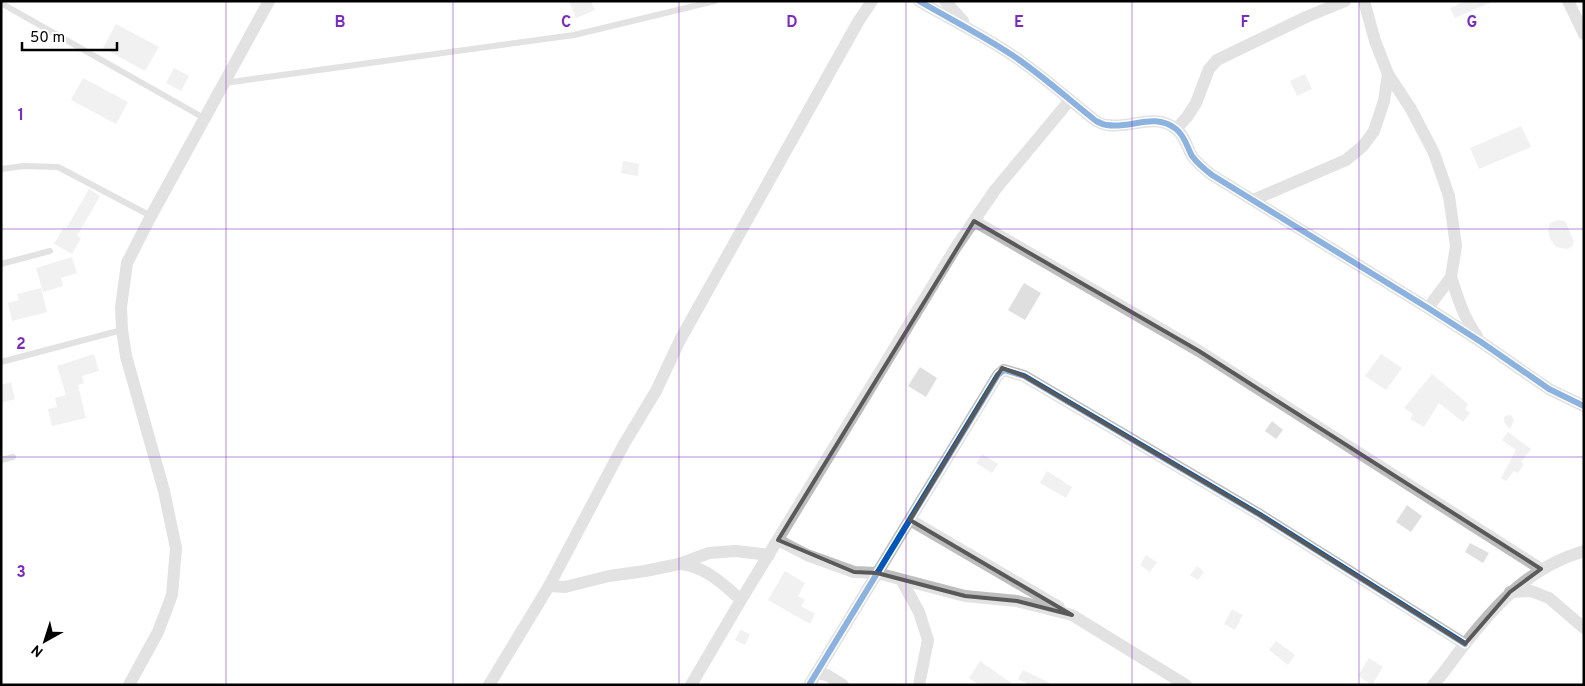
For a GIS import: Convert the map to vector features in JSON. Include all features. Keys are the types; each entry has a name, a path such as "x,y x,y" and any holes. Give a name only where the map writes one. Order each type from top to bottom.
{"street":[{"path":"129,685 158,632 172,594 176,548 164,491 126,356 121,308 127,263 269,1"},
{"path":"489,685 549,586 624,444 656,390 680,340 735,239 858,22 872,1"},
{"path":"919,1 969,28 1025,64 1096,121 1108,125 1161,121 1176,129 1185,139 1191,154 1201,168 1428,308 1549,389 1584,406"},
{"path":"945,1 969,28"},
{"path":"1176,129 1196,103 1208,68 1217,60 1306,17 1345,1"},
{"path":"1364,1 1375,41 1388,74 1412,110 1434,153 1449,196 1456,246 1451,277 1460,308 1481,342"},
{"path":"1568,1 1584,34"},
{"path":"1253,200 1346,160 1363,146 1374,131 1384,101 1388,74"},
{"path":"692,685 741,600 956,247 995,190 1070,100"},
{"path":"974,221 1199,351 1540,569"},
{"path":"1428,308 1451,277"},
{"path":"809,685 998,375 1001,371 1007,370 1024,376 1260,516 1465,644"},
{"path":"910,520 1072,615 1186,685"},
{"path":"778,540 807,555 854,572 877,573 965,596 1018,601 1072,615"},
{"path":"549,586 564,587 609,576 678,564 710,553 736,551 769,555"},
{"path":"1436,682 1465,644 1510,592 1540,569 1566,556 1584,551"},
{"path":"678,564 694,565 715,578 741,600"},
{"path":"902,580 919,612 928,640 918,685"},
{"path":"1510,592 1531,591 1549,598 1584,628"},
{"path":"816,672 843,685"}],"lane":[{"path":"224,83 574,35 715,1"},
{"path":"1,3 204,118"},
{"path":"1,169 24,166 58,167 151,216"},
{"path":"1,264 50,251"},
{"path":"1,362 122,330"},
{"path":"1,460 13,457"}],"highlighted area":[{"path":"974,221 1199,351 1541,569 1510,592 1465,644 1260,515 1024,376 1002,368 910,520 1072,615 1017,601 965,596 877,573 854,572 778,540"}],"building":[{"path":"569,1 591,1 595,10 576,18"},
{"path":"1465,1 1494,1 1455,18 1450,8"},
{"path":"116,24 159,47 145,71 103,48"},
{"path":"174,68 189,76 181,91 166,83"},
{"path":"1305,74 1312,89 1297,96 1290,81"},
{"path":"83,78 128,102 116,124 71,100"},
{"path":"1521,126 1531,147 1479,169 1470,148"},
{"path":"623,161 639,164 638,176 621,173"},
{"path":"89,189 100,196 77,236 81,238 72,254 54,244 63,228 66,229"},
{"path":"1558,220 1565,221 1574,241 1568,249 1556,247 1550,239 1548,231 1550,223"},
{"path":"72,257 77,273 61,278 63,286 43,292 36,268"},
{"path":"1024,283 1041,293 1025,320 1008,310"},
{"path":"41,288 47,312 12,321 8,303 19,300 17,294"},
{"path":"94,354 99,371 82,376 84,383 78,385 86,418 52,426 48,409 57,407 55,398 66,395 57,366"},
{"path":"1381,354 1402,368 1386,390 1365,376"},
{"path":"920,367 937,378 926,397 908,386"},
{"path":"1432,374 1468,404 1465,409 1470,413 1463,422 1439,403 1424,427 1410,419 1413,414 1404,408"},
{"path":"11,382 15,399 1,403 1,385"},
{"path":"1511,415 1514,420 1510,429 1504,422 1504,417"},
{"path":"1272,421 1283,430 1276,439 1265,431"},
{"path":"1508,432 1531,449 1521,462 1524,464 1518,473 1514,471 1506,481 1501,478 1516,450 1502,440"},
{"path":"982,454 998,464 992,473 976,463"},
{"path":"1047,471 1072,487 1066,498 1040,483"},
{"path":"1407,505 1422,516 1411,532 1396,522"},
{"path":"1470,543 1489,553 1483,563 1465,552"},
{"path":"1146,555 1157,562 1150,572 1140,565"},
{"path":"1197,566 1204,572 1198,580 1190,575"},
{"path":"785,571 805,583 798,596 805,600 801,606 815,614 810,624 768,600"},
{"path":"1232,609 1243,615 1235,630 1224,624"},
{"path":"740,630 750,634 745,645 735,640"},
{"path":"1276,641 1295,655 1288,665 1269,650"},
{"path":"1369,658 1383,667 1372,685 1358,676"},
{"path":"980,661 1014,685 979,685 969,678"},
{"path":"1023,670 1054,685 1030,685 1018,679"}],"cycle path":[{"path":"919,1 1012,55 1096,121 1105,125 1116,126 1151,121 1168,124 1179,132 1184,138 1192,156 1212,175 1428,308 1549,389 1584,406"},
{"path":"809,685 998,375 1004,370 1024,376 1260,515 1465,644"}]}
